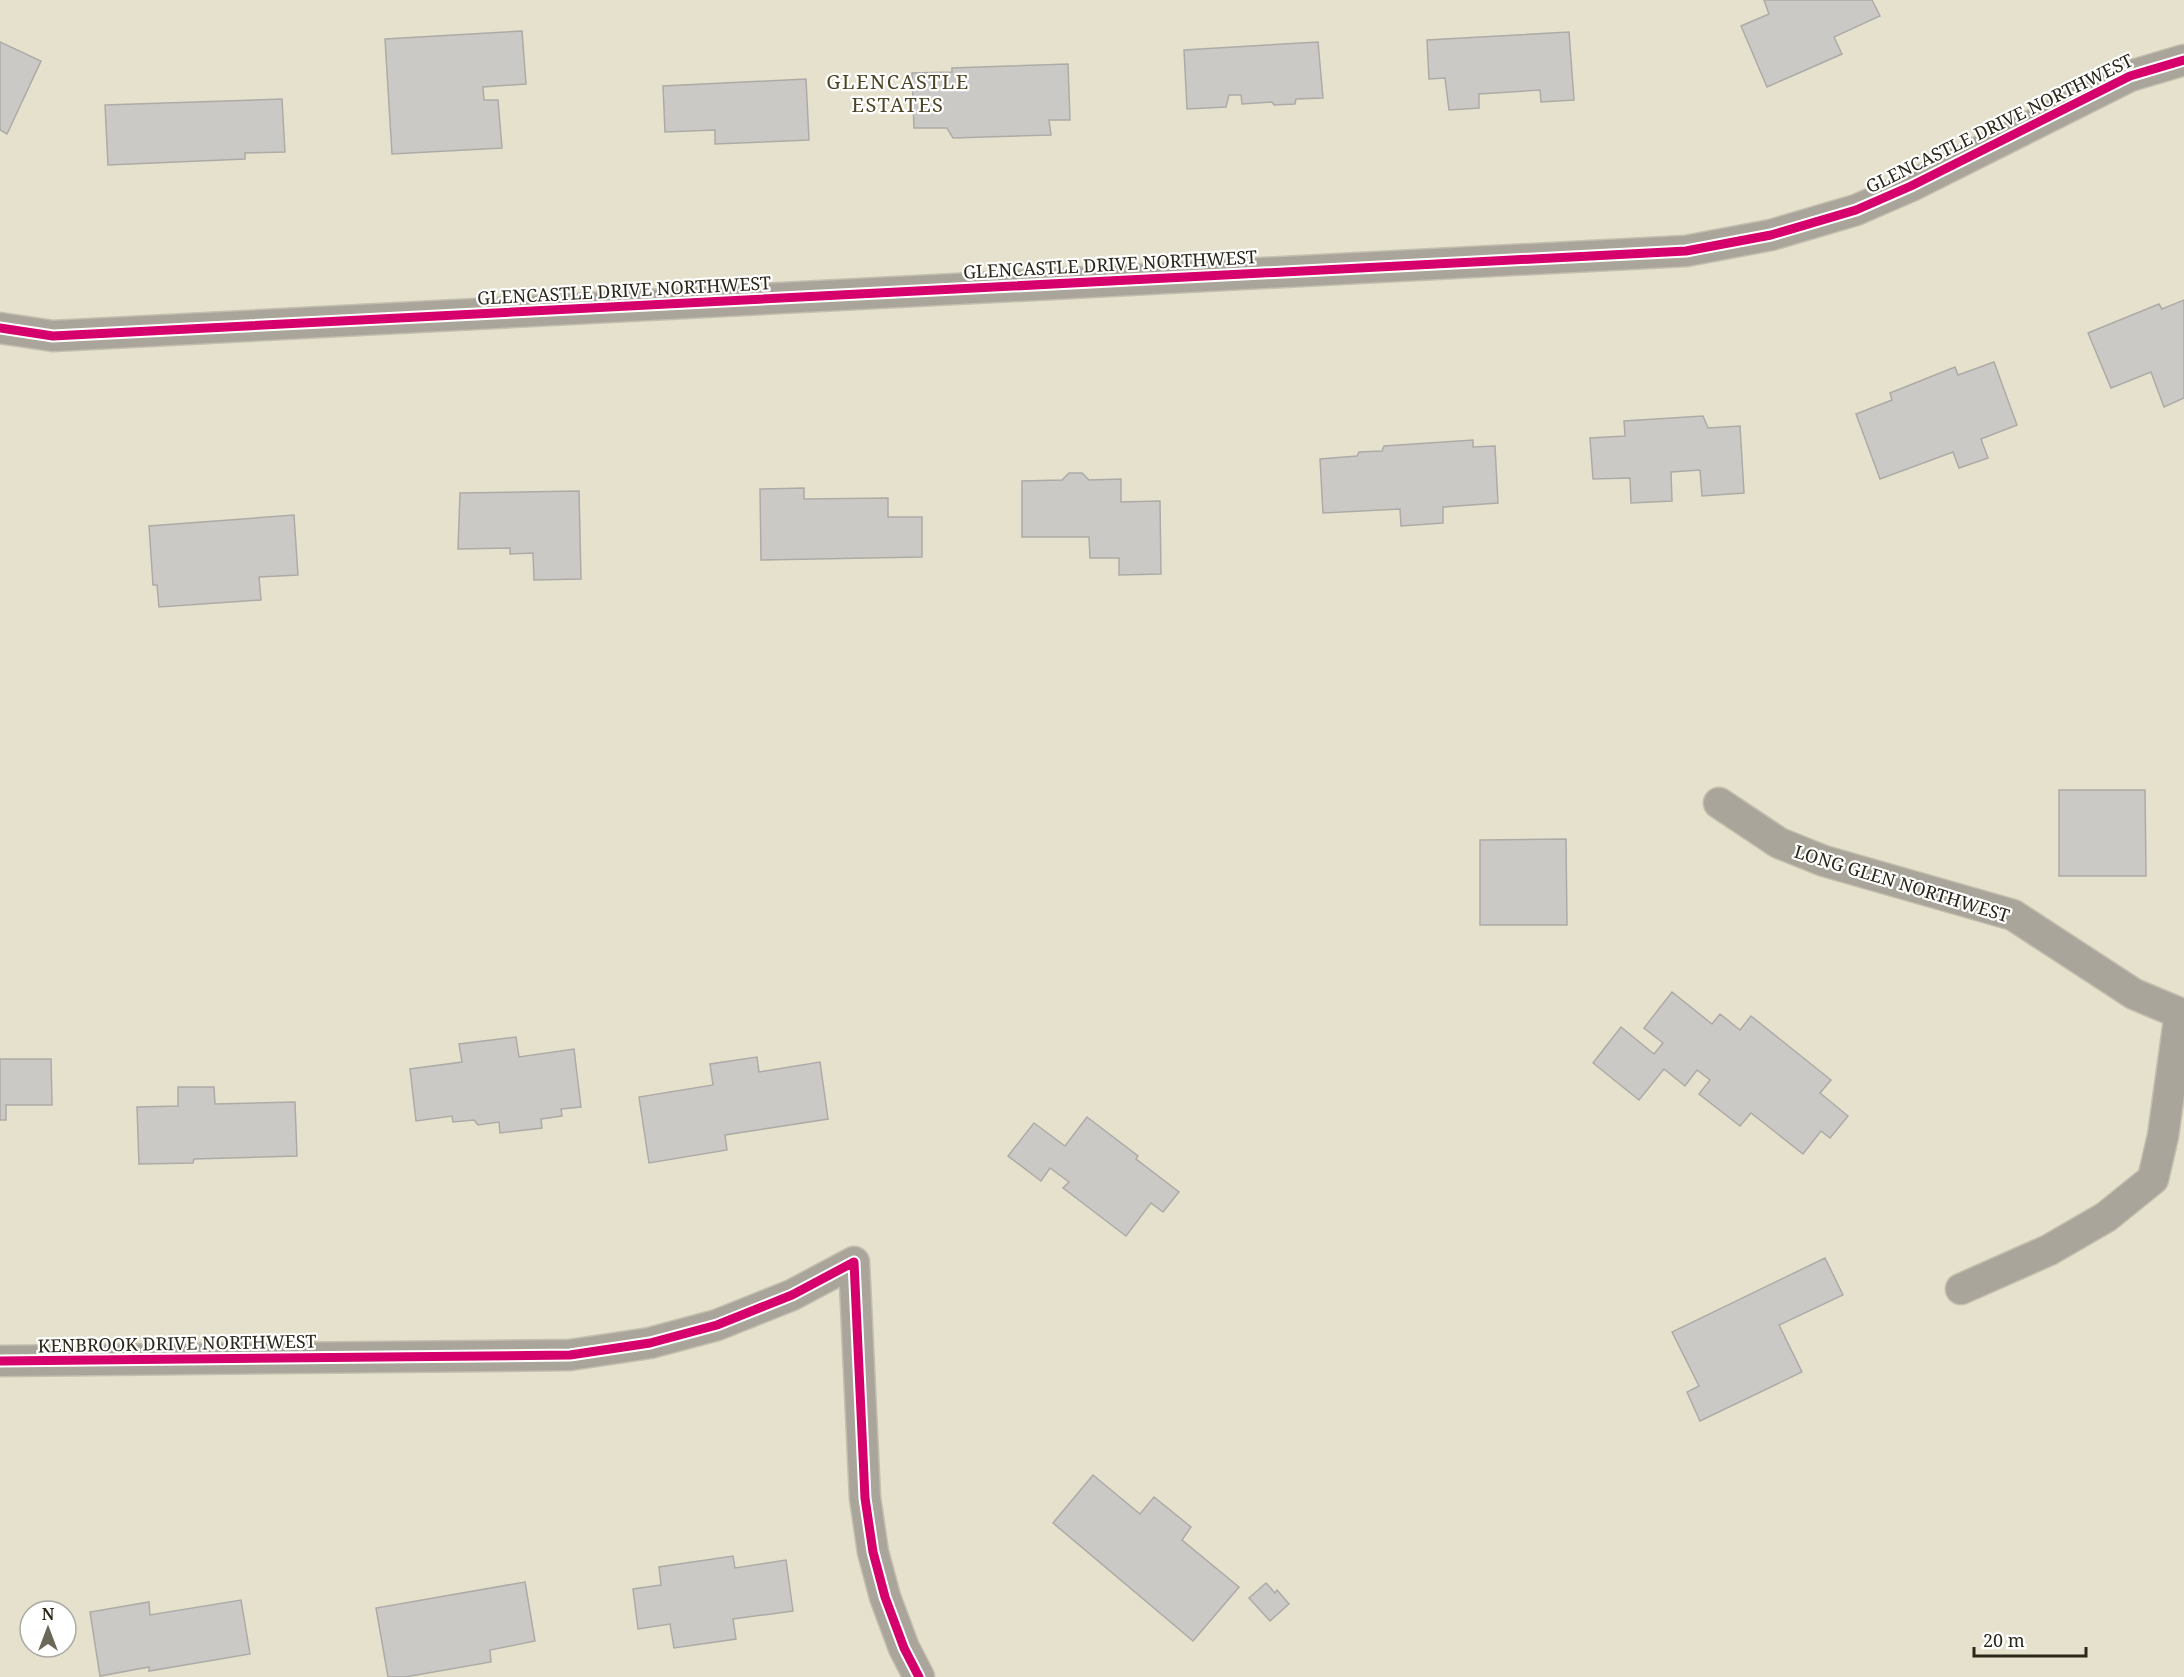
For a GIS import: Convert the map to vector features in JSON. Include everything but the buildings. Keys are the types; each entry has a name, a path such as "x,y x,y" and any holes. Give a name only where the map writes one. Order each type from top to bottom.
{"street":[{"name":"GLENCASTLE DRIVE NORTHWEST","path":"0,328 53,336 1686,251 1771,235 1856,210 1911,186 2130,76 2184,60"},
{"name":"LONG GLEN NORTHWEST","path":"1719,803 1779,843 1824,861 2013,915 2134,994 2182,1014 2163,1136 2153,1179 2106,1217 2049,1250 1961,1289"},
{"name":"KENBROOK DRIVE NORTHWEST","path":"0,1361 570,1355 650,1343 728,1320 792,1295 854,1262 865,1498 873,1552 885,1597 904,1648 919,1677"}],"cycle path":[{"path":"0,328 53,336 1686,251 1771,235 1856,210 1911,186 2130,76 2184,60"},
{"path":"0,1361 570,1355 650,1343 717,1325 792,1295 854,1262 865,1498 873,1552 885,1597 904,1648 919,1677"}],"district":[{"name":"GLENCASTLE ESTATES","path":"898,92"}]}
